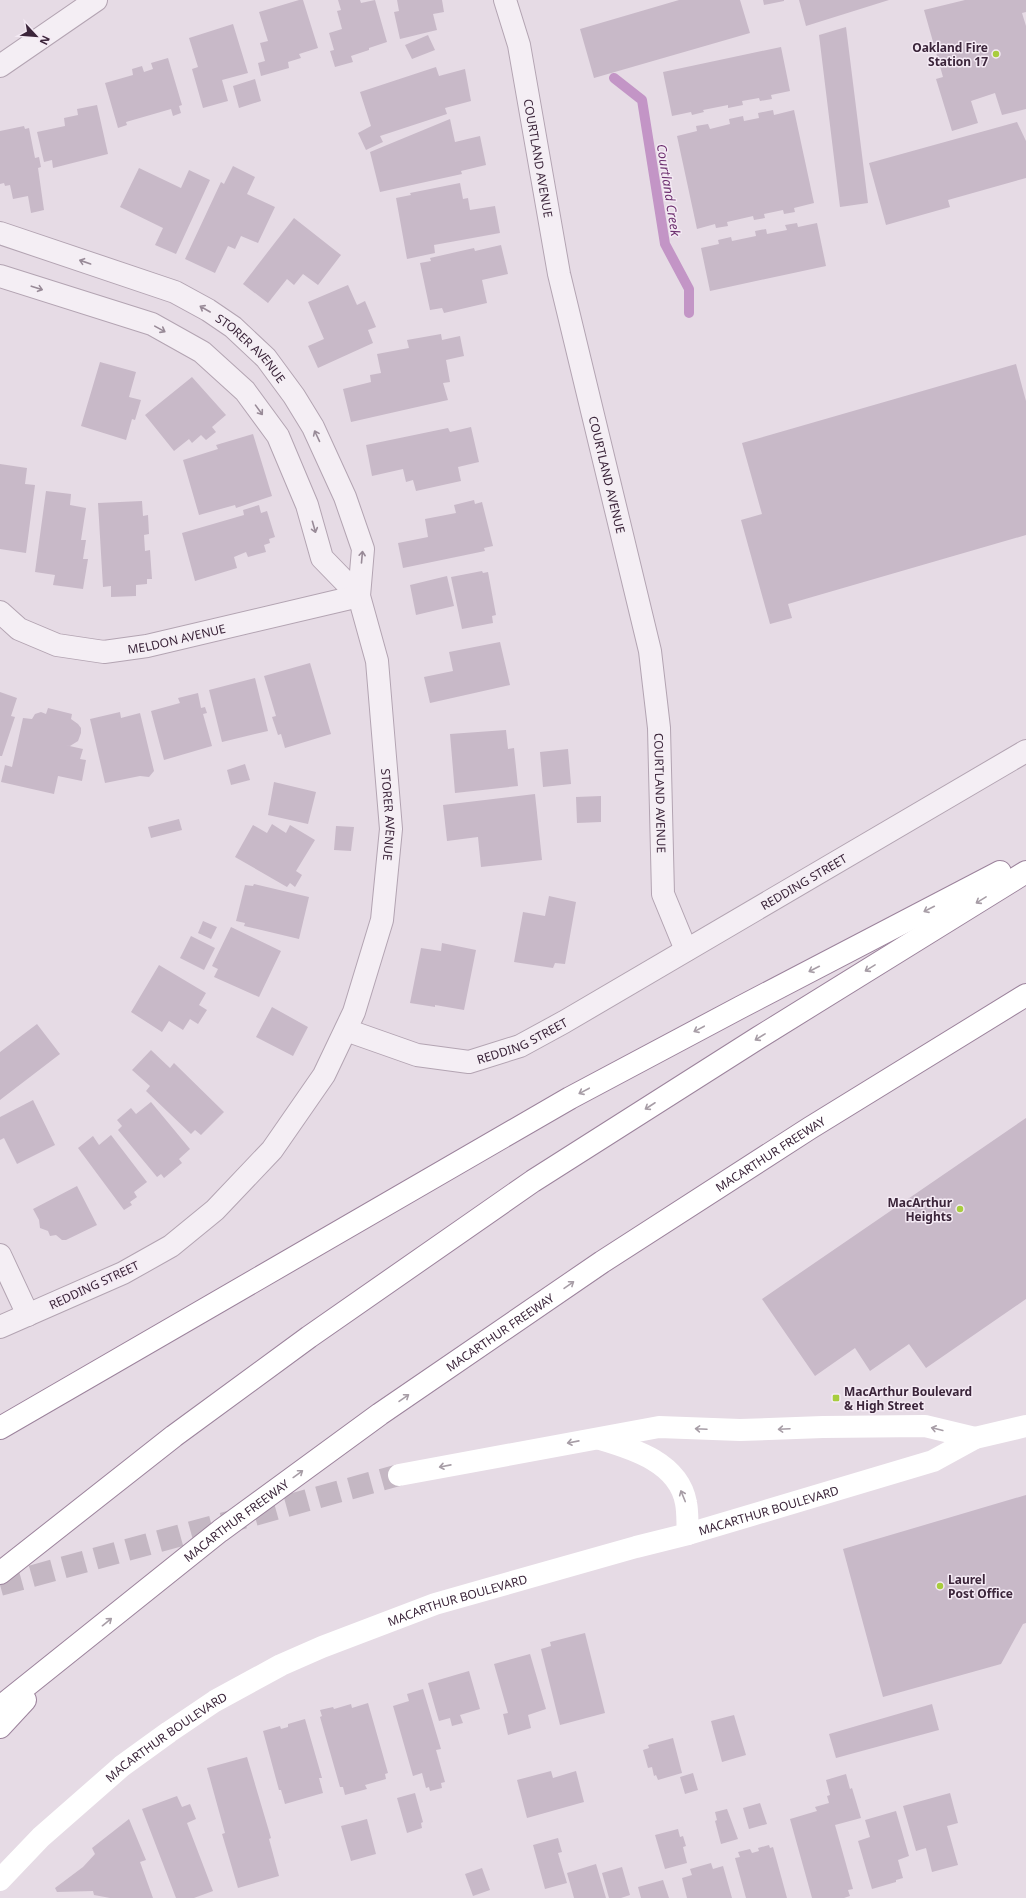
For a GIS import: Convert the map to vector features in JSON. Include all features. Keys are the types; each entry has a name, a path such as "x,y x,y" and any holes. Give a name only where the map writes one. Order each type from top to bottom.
{"main road":[{"path":"0,1428 570,1098 741,1007 1026,859"},
{"path":"0,1573 174,1436 533,1181 758,1038 1026,872"},
{"name":"MACARTHUR FREEWAY","path":"0,1707 220,1531 380,1414 602,1262 810,1128 1026,995"},
{"name":"MACARTHUR BOULEVARD","path":"399,1475 659,1427 740,1430 823,1427 925,1426 975,1438"},
{"name":"MACARTHUR BOULEVARD","path":"0,1880 41,1837 122,1766 169,1732 215,1701 281,1665 328,1644 435,1604 636,1547 688,1534 933,1461 975,1438 1026,1426"},
{"path":"594,1438 639,1452 662,1466 677,1481 686,1503 688,1534"},
{"path":"0,1727 81,1642"}],"street":[{"path":"0,66 96,0"},
{"name":"COURTLAND AVENUE","path":"505,0 518,45 559,274 650,651 659,728 663,894 686,950"},
{"name":"STORER AVENUE","path":"0,233 175,292 208,310 233,327 266,358 294,396 313,427 345,497 363,549 359,596 377,661 391,829 382,920 354,1012 346,1030"},
{"name":"STORER AVENUE","path":"0,276 152,324 202,352 245,391 278,436 307,505 322,558 359,596"},
{"name":"MELDON AVENUE","path":"0,612 19,629 58,645 104,652 147,646 359,596"},
{"name":"REDDING STREET","path":"0,1327 123,1273 171,1246 215,1210 272,1150 324,1075 346,1030 417,1055 469,1062 520,1046 564,1022 1026,751"},
{"path":"0,1256 28,1315"}],"building":[{"path":"303,0 318,48 299,54 301,58 288,62 289,68 261,76 258,63 265,61 260,43 268,41 259,12"},
{"path":"338,0 360,0 361,3 375,0 387,42 351,56 353,62 335,67 330,51 334,50 329,33 342,29 337,11 341,10"},
{"path":"397,0 442,0 444,12 433,14 437,30 400,39 394,12 399,11"},
{"path":"679,0 740,0 750,33 594,78 580,29"},
{"path":"763,0 784,0 784,1 764,5"},
{"path":"799,0 889,0 806,26"},
{"path":"965,0 1026,0 1026,12 1022,13 1026,26 1026,109 1002,115 995,93 971,101 978,123 952,131 936,79 943,77 924,10"},
{"path":"233,24 248,73 222,80 228,101 203,108 192,69 198,67 189,38"},
{"path":"846,27 868,203 840,207 819,35"},
{"path":"428,35 435,50 412,59 405,45"},
{"path":"781,47 790,91 771,95 772,99 760,101 759,98 742,101 743,105 728,108 728,105 703,110 704,112 692,115 691,112 672,116 663,72"},
{"path":"168,58 182,105 179,106 181,113 173,116 171,109 126,122 127,125 118,128 105,83 133,75 132,69 142,66 144,72 153,69 151,63"},
{"path":"436,67 439,76 465,69 471,101 445,108 447,114 380,136 383,142 366,150 358,133 371,126 360,92"},
{"path":"255,79 261,101 239,108 233,86"},
{"path":"97,105 108,154 53,168 52,160 44,162 37,132 65,126 64,118 78,115 77,109"},
{"path":"773,110 774,115 794,110 814,203 794,208 795,212 784,214 783,210 764,214 765,218 754,220 753,216 727,222 728,226 716,228 715,224 697,229 677,136 697,131 696,126 708,124 710,129 730,124 729,119 743,116 744,121 759,118 758,113"},
{"path":"450,119 455,142 480,136 486,165 461,171 462,174 380,192 370,152"},
{"path":"1017,122 1026,141 1026,178 948,200 950,207 886,225 869,163"},
{"path":"24,126 25,129 29,128 35,158 39,157 41,167 38,168 44,210 31,213 28,196 13,199 10,185 5,186 4,183 0,184 0,131"},
{"path":"233,166 255,177 247,194 275,207 258,243 241,236 235,249 228,246 215,273 185,259 221,182 224,184"},
{"path":"139,168 181,188 189,170 210,180 176,254 155,245 163,228 120,207"},
{"path":"460,183 463,199 468,198 470,210 495,206 500,233 434,245 435,253 407,259 396,198 411,195 410,193"},
{"path":"294,218 341,255 318,285 303,274 294,285 287,279 268,303 243,284"},
{"path":"797,223 798,227 817,223 826,266 710,291 701,248 719,244 718,240 731,237 732,241 756,236 755,231 766,229 767,234 787,230 785,225"},
{"path":"501,245 508,274 482,280 487,303 444,313 442,308 430,310 420,263 431,261 430,258 474,248 475,251"},
{"path":"348,285 357,305 365,301 376,327 368,330 373,343 318,368 308,346 324,339 308,302"},
{"path":"441,334 442,340 460,336 464,356 446,360 450,382 443,383 448,400 351,422 343,389 371,382 370,375 381,373 377,354 409,348 407,340"},
{"path":"100,362 136,372 129,397 141,400 135,420 132,419 126,440 81,426"},
{"path":"1016,364 1026,401 1026,535 788,604 792,618 770,624 741,520 762,514 742,443"},
{"path":"192,377 226,415 212,427 216,432 206,440 201,435 192,443 189,439 174,451 145,415"},
{"path":"471,427 479,462 458,467 461,481 416,491 413,480 406,482 403,469 372,476 366,445 448,428 450,432"},
{"path":"253,434 272,496 236,508 235,505 199,515 183,460 218,449 216,445"},
{"path":"0,464 27,468 25,484 35,485 26,553 0,549"},
{"path":"46,491 71,494 70,505 86,508 81,540 86,540 83,559 88,559 83,589 53,585 55,575 35,572"},
{"path":"474,500 475,504 482,502 493,546 484,548 485,551 403,568 398,543 428,537 425,519 456,513 454,505"},
{"path":"142,501 143,516 148,515 149,534 144,535 145,551 150,550 152,579 147,579 147,584 136,585 136,596 111,597 111,586 103,587 98,503"},
{"path":"259,505 261,513 267,511 275,537 269,539 270,543 264,545 266,552 248,557 246,552 234,557 237,568 195,581 182,533 244,515 243,510"},
{"path":"482,571 483,573 488,572 496,615 492,616 493,623 462,629 451,577"},
{"path":"447,576 454,606 416,615 410,585"},
{"path":"500,642 510,685 430,703 424,677 453,671 449,652"},
{"path":"310,663 331,734 285,748 281,734 278,735 272,717 276,716 264,676"},
{"path":"255,678 268,731 222,742 209,690"},
{"path":"0,692 17,698 11,716 15,717 2,756 0,756"},
{"path":"198,693 201,708 205,707 207,713 203,714 212,746 164,760 151,711 180,703 178,698"},
{"path":"48,708 72,714 71,719 81,728 78,741 70,746 65,745 83,749 80,759 86,760 82,781 58,776 54,794 1,782 5,765 12,767 23,718 32,719 35,714 41,712 46,714"},
{"path":"120,712 121,718 140,713 154,771 149,777 140,776 105,783 90,719"},
{"path":"506,730 508,749 514,748 518,786 455,793 450,734"},
{"path":"568,749 571,784 543,787 540,752"},
{"path":"245,764 250,780 231,785 227,770"},
{"path":"274,782 316,792 308,824 268,815"},
{"path":"535,794 542,860 481,867 478,837 447,841 443,805"},
{"path":"601,796 601,822 577,823 576,797"},
{"path":"179,819 182,830 151,838 148,827"},
{"path":"272,824 286,833 290,825 315,840 296,871 302,875 295,887 290,883 287,887 235,857 253,825 267,833"},
{"path":"336,826 354,827 351,851 334,850"},
{"path":"254,884 309,897 299,939 244,926 245,923 236,921 245,885 253,886"},
{"path":"549,896 576,902 565,964 555,963 553,968 514,962 523,912 545,916"},
{"path":"203,921 217,927 211,939 198,933"},
{"path":"231,927 281,951 259,997 214,977 218,969 212,966"},
{"path":"191,936 215,948 204,970 180,958"},
{"path":"442,943 476,950 464,1010 435,1005 435,1007 410,1003 421,948 441,951"},
{"path":"159,965 206,993 199,1005 207,1010 198,1024 190,1019 183,1030 169,1021 162,1032 131,1012"},
{"path":"272,1007 308,1027 293,1056 256,1037"},
{"path":"37,1024 60,1054 0,1100 0,1052"},
{"path":"151,1050 170,1068 174,1063 224,1112 201,1135 195,1130 191,1134 146,1091 150,1086 132,1070"},
{"path":"33,1100 55,1145 17,1164 4,1138 0,1140 0,1117"},
{"path":"151,1102 190,1149 179,1159 182,1163 164,1178 161,1174 157,1177 118,1130 122,1126 117,1120 131,1108 136,1114"},
{"name":"MacArthur Heights","path":"1026,1118 1026,1299 926,1368 909,1344 870,1371 855,1348 815,1376 762,1299"},
{"path":"111,1135 147,1182 134,1192 137,1197 130,1202 132,1205 124,1210 78,1148 93,1136 99,1145"},
{"path":"77,1186 97,1225 66,1240 62,1240 56,1235 50,1236 48,1231 40,1228 39,1220 33,1209"},
{"name":"Laurel Post Office","path":"1026,1495 1026,1623 1023,1624 1001,1664 883,1697 843,1549"},
{"path":"585,1633 605,1713 560,1725 541,1649 551,1646 550,1642"},
{"path":"530,1654 546,1709 528,1715 531,1728 508,1735 503,1714 508,1713 494,1664"},
{"path":"469,1671 480,1709 460,1715 463,1723 452,1726 450,1718 439,1721 428,1683"},
{"path":"423,1689 441,1749 436,1750 445,1782 441,1783 442,1788 430,1791 429,1787 426,1788 422,1773 413,1776 393,1706 409,1701 407,1694"},
{"path":"368,1703 388,1773 385,1774 386,1779 365,1785 367,1789 345,1795 343,1787 340,1787 320,1717 322,1716 320,1710 333,1707 334,1709 351,1704 352,1708"},
{"path":"932,1704 939,1730 836,1758 829,1734"},
{"path":"734,1715 746,1755 722,1762 711,1721"},
{"path":"305,1719 322,1778 319,1778 323,1793 285,1804 281,1790 279,1790 263,1731 280,1726 281,1729 288,1727 288,1724"},
{"path":"673,1738 682,1773 658,1780 656,1775 654,1776 652,1767 648,1768 643,1750 649,1748 648,1745"},
{"path":"247,1757 271,1838 269,1839 279,1876 238,1888 222,1834 225,1833 207,1768"},
{"path":"551,1771 553,1778 576,1771 584,1802 527,1818 517,1780"},
{"path":"693,1773 698,1790 685,1794 680,1777"},
{"path":"846,1774 861,1818 835,1825 853,1889 848,1890 850,1896 844,1898 812,1898 790,1819 817,1811 815,1807 829,1803 827,1796 830,1795 826,1780"},
{"path":"415,1793 423,1822 421,1823 422,1828 407,1833 397,1798"},
{"path":"950,1793 958,1823 947,1826 958,1865 932,1872 926,1848 916,1851 903,1806"},
{"path":"177,1796 182,1807 190,1804 196,1819 187,1823 213,1891 194,1898 176,1898 142,1809"},
{"path":"760,1803 767,1824 749,1829 743,1808"},
{"path":"727,1809 738,1839 721,1844 715,1821 717,1820 715,1812"},
{"path":"896,1811 909,1856 898,1860 903,1878 896,1880 896,1882 872,1889 858,1841 870,1837 865,1820"},
{"path":"129,1819 146,1860 140,1862 153,1898 110,1898 94,1895 93,1891 57,1892 55,1888 83,1867 95,1854 92,1848"},
{"path":"367,1819 376,1854 351,1861 341,1826"},
{"path":"678,1829 680,1837 683,1836 686,1846 683,1847 687,1863 665,1869 655,1835"},
{"path":"558,1838 562,1852 558,1853 567,1883 545,1889 533,1845"},
{"path":"769,1845 770,1848 773,1847 787,1898 746,1898 735,1858 740,1857 738,1852 750,1849 752,1853 759,1851 758,1848"},
{"path":"711,1863 713,1869 723,1866 732,1898 687,1898 682,1878 692,1875 690,1869"},
{"path":"596,1864 606,1898 574,1898 567,1873"},
{"path":"622,1867 630,1895 621,1898 609,1898 602,1873"},
{"path":"482,1868 490,1890 473,1896 465,1874"},
{"path":"663,1880 669,1898 641,1898 638,1887"}],"waterway":[{"name":"Courtland Creek","path":"614,78 642,100 665,244 689,289 689,313"}],"tunnel":[{"path":"0,1585 399,1475"}],"place":[{"name":"Oakland Fire Station 17","path":"996,54"},
{"name":"MacArthur Heights","path":"960,1209"},
{"name":"MacArthur Boulevard & High Street","path":"836,1398"},
{"name":"Laurel Post Office","path":"940,1586"}]}
